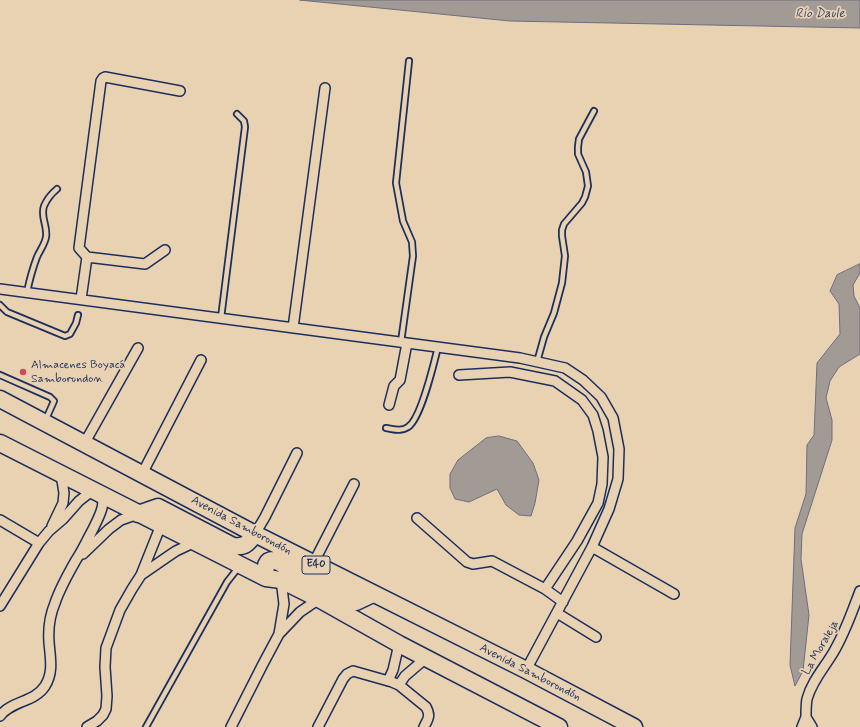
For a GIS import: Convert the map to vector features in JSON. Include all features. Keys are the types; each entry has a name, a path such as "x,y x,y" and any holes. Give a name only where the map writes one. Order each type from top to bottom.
{"highway":[{"name":"Avenida Samborondón","path":"0,399 255,534 526,670 634,727"},
{"name":"E40","path":"0,443 240,565 319,599 398,644 550,725"},
{"path":"138,514 158,507 233,546 247,544 255,534"},
{"path":"274,579 266,567 267,562 270,560 274,560 356,602 373,594"}],"street":[{"path":"165,250 145,264 88,257 79,248 101,81 105,77 180,91"},
{"path":"292,328 325,88"},
{"path":"81,299 88,257"},
{"path":"0,289 520,358 565,368 583,380 601,397 612,418 619,449 618,479 609,509 592,547 526,670"},
{"path":"389,406 394,386 400,380 404,342"},
{"path":"84,444 138,348"},
{"path":"142,474 201,360"},
{"path":"459,375 510,372 555,381 582,400 592,415 598,431 603,457 602,484 598,503 577,542 545,589"},
{"path":"255,534 297,453"},
{"path":"49,531 63,503 64,493 61,474"},
{"path":"313,564 354,484"},
{"path":"0,606 39,543 49,531 63,519 79,501 98,493 102,508 77,559 66,576 54,604 49,625 48,641 51,661 50,674 45,686 37,695 13,706 0,716"},
{"path":"77,559 109,529 121,520 138,514"},
{"path":"417,518 467,562 472,564 492,561 545,589 563,602"},
{"path":"0,520 39,543"},
{"path":"87,727 98,721 106,709 106,648 120,610 142,575 161,525"},
{"path":"142,575 176,551 195,542"},
{"path":"592,547 674,594"},
{"path":"274,579 284,604 279,634"},
{"name":"La Moraleja","path":"802,727 806,717 807,700 812,687 818,675 833,653 848,623 860,591"},
{"path":"231,727 279,634 300,612 319,599"},
{"path":"557,613 596,637"},
{"path":"388,681 393,670 398,644"},
{"path":"399,685 405,676 426,658"},
{"path":"318,727 343,679 347,674 353,671 399,685 426,707 429,712 429,717 424,727"},
{"path":"806,717 812,727"}],"lane":[{"path":"404,342 413,256 412,242 403,221 396,183 409,61"},
{"path":"537,362 544,337 554,313 562,283 565,256 562,230 564,224 586,197 588,186 586,172 578,154 578,147 579,139 594,111"},
{"path":"221,318 245,127 244,120 237,114"},
{"path":"28,292 31,274 46,238 43,208 49,197 57,189"},
{"path":"0,305 7,312 65,336 70,334 76,323 78,315"},
{"path":"386,428 399,430 404,429 408,427 415,418 430,377 438,347"},
{"path":"0,375 50,397 54,402 44,422"},
{"path":"146,727 227,582 240,565"}],"water":[{"name":"Río Daule","path":"300,0 860,0 860,28 510,21"},
{"path":"860,264 860,273 853,285 854,296 860,308 860,354 839,367 830,381 826,398 832,420 832,440 802,534 801,559 809,615 803,671 795,686 790,665 795,528 806,494 807,445 814,435 817,363 840,334 839,304 830,291 837,275"},
{"path":"499,436 517,441 533,463 539,480 531,516 519,515 506,505 497,489 469,502 455,499 450,488 450,474 458,460 486,438"}],"place":[{"name":"Almacenes Boyacá Samborondon","path":"23,372"}]}
